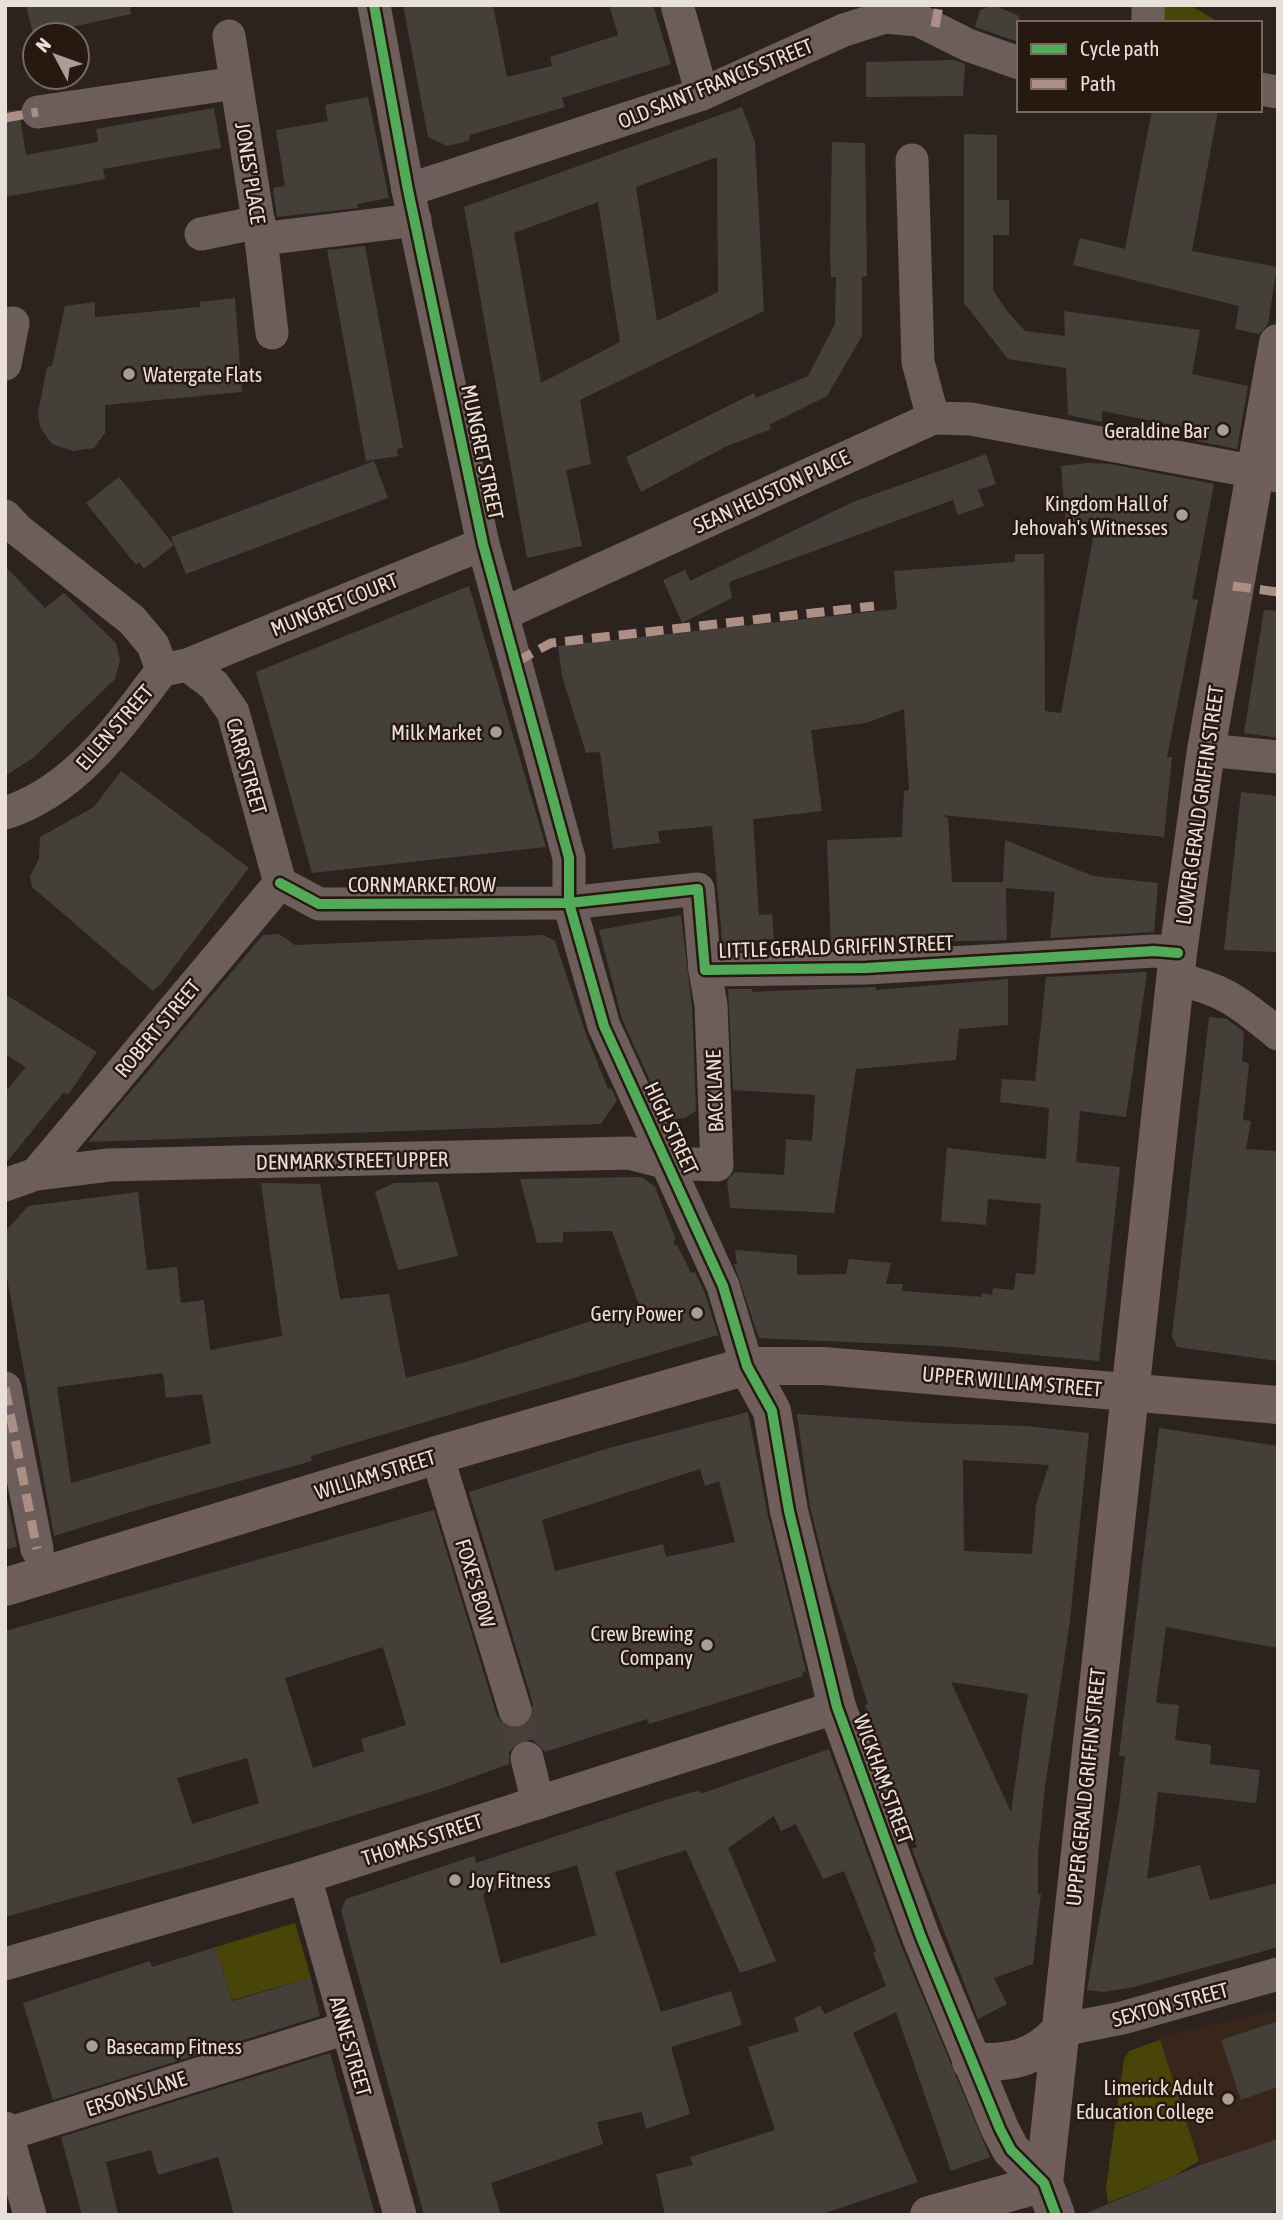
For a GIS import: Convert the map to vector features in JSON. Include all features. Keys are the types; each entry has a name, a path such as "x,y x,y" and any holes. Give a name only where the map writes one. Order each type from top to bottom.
{"main road":[{"name":"LOWER GERALD GRIFFIN STREET","path":"1131,1391 1176,966 1206,750 1265,473 1278,343"},
{"name":"UPPER WILLIAM STREET","path":"747,1366 824,1366 1278,1405"},
{"name":"WILLIAM STREET","path":"5,1587 437,1455 747,1366"},
{"name":"WICKHAM STREET","path":"747,1366 772,1411 789,1511 837,1707 971,2062 1011,2150 1050,2199"},
{"name":"UPPER GERALD GRIFFIN STREET","path":"1050,2199 1061,2030 1091,1731 1131,1391"},
{"path":"971,2062 992,2062 1034,2054 1061,2030"},
{"path":"929,2215 1050,2199"}],"street":[{"name":"MUNGRET STREET","path":"374,5 412,205 483,544 569,858 569,903"},
{"path":"677,5 702,94"},
{"name":"OLD SAINT FRANCIS STREET","path":"412,205 609,127 702,94 844,17 918,20 968,45 1017,62"},
{"name":"JONES' PLACE","path":"229,36 260,231 412,205"},
{"path":"38,112 236,83"},
{"path":"912,160 918,362 933,418"},
{"path":"201,234 260,231 272,333"},
{"path":"5,363 13,323"},
{"name":"SEAN HEUSTON PLACE","path":"503,614 933,418 971,419 1265,473"},
{"path":"10,529 132,620 175,668"},
{"name":"MUNGRET COURT","path":"175,668 483,544"},
{"name":"ELLEN STREET","path":"5,813 30,806 68,778 107,741 175,668"},
{"name":"CARR STREET","path":"175,668 214,685 233,712 280,883"},
{"path":"1206,750 1278,757"},
{"name":"CORNMARKET ROW","path":"280,883 319,904 569,903"},
{"name":"ROBERT STREET","path":"36,1174 280,883"},
{"name":"LITTLE GERALD GRIFFIN STREET","path":"569,903 698,889 705,970 866,968 1154,951 1241,1004 1278,1034"},
{"name":"HIGH STREET","path":"569,903 604,1026 723,1286 747,1366"},
{"name":"BACK LANE","path":"668,1163 717,1165 712,1005 705,970"},
{"name":"DENMARK STREET UPPER","path":"5,1185 36,1174 109,1165 629,1153 668,1163"},
{"path":"5,1388 37,1549"},
{"name":"FOXE'S BOW","path":"437,1455 515,1710"},
{"name":"THOMAS STREET","path":"5,1964 305,1877 837,1707"},
{"path":"527,1758 538,1803"},
{"name":"ANNE STREET","path":"305,1877 400,2215"},
{"name":"SEXTON STREET","path":"1061,2030 1122,2018 1278,1974"},
{"name":"ERSONS LANE","path":"6,2131 346,2028"},
{"path":"6,2131 30,2215"}],"shaded area":[{"path":"1160,5 1189,5 1217,21 1163,21"},
{"path":"295,1923 311,1978 232,2000 216,1947"},
{"name":"Limerick Adult Education College","path":"1278,2010 1278,2215 1217,2215 1158,2037"},
{"path":"1160,2040 1199,2161 1174,2176 1108,2203 1106,2188 1124,2059 1129,2051"}],"building":[{"path":"26,5 130,5 131,14 91,23 30,21"},
{"path":"403,5 493,5 507,77 552,66 550,57 618,35 609,5 653,5 671,64 562,98 565,107 470,135 469,141 447,146 428,137"},
{"path":"993,5 1019,16 1017,41 975,27 980,10"},
{"path":"954,60 965,64 963,96 866,97 866,62"},
{"path":"368,97 389,198 357,204 358,208 277,217 273,188 285,186 276,130 328,121 325,105"},
{"path":"742,107 755,142 764,311 580,400 591,464 566,470 582,546 527,558 464,207","holes":["717,157 718,292 657,321 636,187","598,202 620,342 541,383 514,233"]},
{"path":"214,108 221,148 103,169 105,179 5,197 5,111 19,110 26,155 98,142 96,129"},
{"path":"1152,112 1218,112 1192,251 1277,267 1268,324 1259,334 1235,329 1239,306 1073,265 1080,238 1125,249"},
{"path":"964,134 997,135 997,200 1009,200 1009,235 993,235 993,290 1007,311 1025,331 1065,336 1064,311 1200,330 1192,374 1248,386 1237,449 1196,441 1198,430 1102,411 1102,422 1068,415 1066,368 1008,359 964,303"},
{"path":"832,142 865,143 867,276 862,277 862,336 827,396 769,425 771,429 725,447 641,492 626,457 754,393 756,398 808,376 835,324 836,277 831,277 830,255"},
{"path":"365,246 403,448 397,449 398,456 366,461 327,250"},
{"name":"Watergate Flats","path":"235,298 242,392 105,405 105,433 94,448 73,451 52,444 40,427 38,413 47,367 52,366 65,306 95,302 95,317 200,307 200,302"},
{"path":"986,454 996,484 978,490 984,506 958,515 953,500 729,582 732,598 682,623 663,580 685,570 690,581 853,502"},
{"path":"374,461 388,498 186,574 171,537"},
{"path":"1110,464 1214,484 1192,599 1198,600 1167,757 1172,757 1164,837 942,815 948,818 952,882 1003,882 1005,840 1093,876 1158,883 1154,932 1050,938 1055,892 1006,888 1007,940 875,943 875,948 831,949 827,840 902,837 904,791 909,790 904,709 866,723 811,730 822,811 753,819 759,915 772,914 774,939 749,941 750,950 723,951 712,826 658,831 660,843 613,849 600,752 586,753 562,676 558,646 897,609 894,571 1015,562 1015,554 1044,554 1045,711 1061,713 1096,521 1066,526 1061,466"},
{"path":"119,477 174,545 144,569 139,562 136,565 86,503"},
{"path":"5,566 45,608 64,593 116,643 120,661 115,679 33,758 5,776"},
{"path":"469,586 546,847 312,873 256,672"},
{"path":"1264,610 1278,611 1278,738 1244,733"},
{"path":"121,771 249,868 153,991 32,887 30,876 39,859 40,837 94,807"},
{"path":"1241,792 1278,796 1278,952 1224,950"},
{"path":"681,915 692,1007 696,1111 685,1118 674,1119 666,1116 622,1019 599,930"},
{"path":"279,934 295,945 543,935 555,941 586,1034 608,1089 611,1088 617,1100 601,1124 88,1142 263,935"},
{"path":"1147,972 1126,1117 1080,1111 1076,1162 1120,1167 1099,1361 940,1346 759,1338 734,1264 737,1264 735,1250 797,1255 797,1275 846,1274 849,1259 891,1263 886,1284 903,1284 902,1291 982,1297 982,1293 992,1295 993,1288 1014,1290 1016,1273 1035,1275 1041,1204 988,1199 986,1225 941,1221 947,1148 1046,1159 1049,1108 1000,1102 1002,1079 1035,1081 1046,977"},
{"path":"1008,979 1008,1025 959,1029 956,1060 856,1069 834,1213 730,1208 727,1181 735,1172 784,1175 786,1139 812,1141 815,1095 733,1090 728,989 752,989 752,992 876,987 876,990"},
{"path":"5,994 97,1052 68,1095 64,1092 5,1164 5,1092 26,1067 5,1054"},
{"path":"1209,1017 1227,1019 1244,1032 1242,1061 1249,1064 1243,1120 1251,1121 1246,1149 1278,1151 1278,1361 1177,1347 1172,1336"},
{"path":"642,1177 655,1187 675,1237 674,1245 677,1245 691,1273 695,1272 705,1293 718,1335 311,1456 312,1461 54,1536 5,1267 5,1232 28,1206 138,1192 147,1270 177,1267 181,1303 204,1300 210,1350 282,1336 261,1183 320,1184 340,1299 389,1294 406,1378 466,1362 639,1305 612,1231 563,1232 563,1242 537,1243 520,1179","holes":["163,1373 166,1398 202,1394 211,1443 71,1483 57,1387"]},
{"path":"438,1182 458,1256 398,1270 375,1192 394,1183"},
{"path":"748,1412 768,1516 806,1671 802,1673 803,1676 649,1724 647,1719 545,1752 533,1740 522,1740 509,1752 509,1764 440,1789 203,1862 5,1917 5,1631 434,1510 497,1716 502,1724 520,1729 529,1723 533,1704 469,1492 609,1448","holes":["700,1469 705,1486 719,1481 735,1542 666,1557 663,1544 555,1571 542,1520","383,1647 406,1725 361,1739 364,1751 313,1768 285,1678","247,1758 259,1803 192,1824 177,1778"]},
{"path":"797,1414 928,1423 1026,1426 1089,1433 1070,1621 1045,1787 1038,1854 1038,1895 1041,1893 1033,1964 994,1978 1007,2004 978,2019 912,1849 917,1847 889,1781 865,1705 868,1704 828,1579 810,1507","holes":["963,1460 1049,1465 1036,1505 1032,1554 964,1551","951,1682 1028,1694 1011,1812"]},
{"path":"1159,1428 1278,1446 1278,1648 1166,1627 1156,1703 1179,1705 1175,1740 1211,1745 1210,1764 1260,1770 1256,1803 1158,1792 1147,1879 1200,1865 1210,1900 1278,1883 1278,1947 1134,1987 1104,1992 1087,1990 1119,1807 1125,1756 1119,1756"},
{"path":"5,1488 17,1547 5,1550"},
{"path":"829,1749 901,1945 990,2157 951,2171 896,2012 853,2033 918,2182 819,2215 665,2215 656,2174 693,2165 690,2157 775,2130 748,2047 799,2031 794,2018 820,2006 825,2014 886,1986 873,1953 876,1951 844,1871 823,1879 796,1824 781,1831 774,1816 728,1848 776,1961 740,1973 686,1850 615,1872 661,2012 731,1991 742,2025 671,2047 690,2114 646,2129 642,2112 597,2122 603,2144 491,2183 501,2215 424,2215 341,1910 346,1899 474,1856 476,1863 665,1800 697,1791 703,1793","holes":["577,1865 596,1935 501,1964 483,1894"]},
{"path":"216,1947 232,2001 311,1978 320,2016 53,2100 23,2003 150,1961 152,1967"},
{"path":"1278,2021 1278,2087 1241,2100 1221,2040"},
{"path":"330,2053 375,2215 234,2215 218,2157 158,2175 151,2150 106,2162 118,2215 82,2215 61,2137"},
{"path":"1278,2139 1278,2210 1264,2215 1082,2215 1198,2166"}],"tunnel":[{"path":"515,1710 527,1758"}],"marked path":[{"path":"935,27 939,5"},
{"path":"5,118 38,112"},
{"path":"1233,586 1278,592"},
{"path":"516,662 551,643 874,606"},
{"path":"5,1388 37,1549"}],"cycle path":[{"path":"374,5 408,190 483,544 569,858 569,903 604,1026 723,1286 747,1366 772,1411 789,1511 837,1707 921,1937 1000,2129 1011,2150 1044,2183 1056,2215"},
{"path":"280,883 319,904 569,903 698,889 705,970 866,968 1154,951 1178,953"}],"place":[{"name":"Watergate Flats","path":"129,374"},
{"name":"Geraldine Bar","path":"1223,430"},
{"name":"Kingdom Hall of Jehovah's Witnesses","path":"1182,515"},
{"name":"Milk Market","path":"496,732"},
{"name":"Gerry Power","path":"697,1313"},
{"name":"Crew Brewing Company","path":"707,1645"},
{"name":"Joy Fitness","path":"455,1880"},
{"name":"Basecamp Fitness","path":"92,2046"},
{"name":"Limerick Adult Education College","path":"1228,2099"}]}
